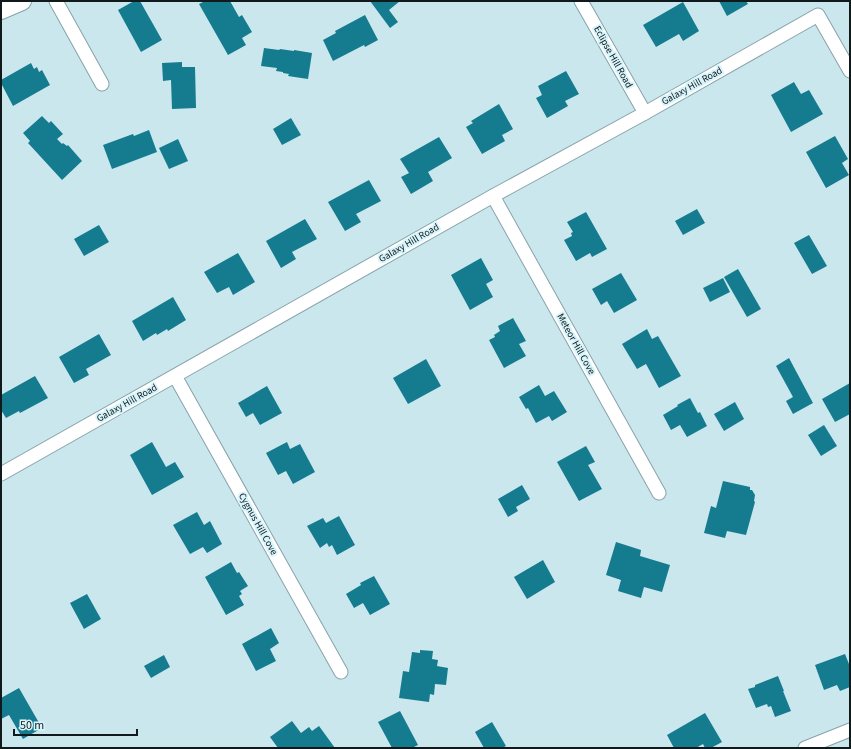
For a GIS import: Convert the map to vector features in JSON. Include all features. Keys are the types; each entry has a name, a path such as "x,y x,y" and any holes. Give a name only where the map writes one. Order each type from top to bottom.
{"street":[{"path":"1,10 22,1"},
{"path":"56,1 102,84"},
{"name":"Eclipse Hill Road","path":"582,1 645,113"},
{"name":"Galaxy Hill Road","path":"1,474 493,196 645,113 818,15 850,71"},
{"name":"Meteor Hill Cove","path":"493,196 659,493"},
{"name":"Cygnus Hill Cove","path":"175,376 341,672"},
{"path":"805,748 850,730"}],"building":[{"path":"134,1 140,1 162,40 141,52 118,10"},
{"path":"205,1 230,1 239,17 242,15 252,32 242,38 246,45 228,55 199,4"},
{"path":"370,1 400,1 389,10 398,22 390,28"},
{"path":"719,1 746,1 748,4 727,16"},
{"path":"683,2 699,31 683,41 679,34 656,47 643,25"},
{"path":"365,15 378,40 365,47 364,45 333,61 323,40 336,33 335,31"},
{"path":"264,48 312,53 308,79 288,76 289,74 276,71 277,68 261,66"},
{"path":"182,62 182,67 195,67 196,108 172,109 171,80 163,81 162,63"},
{"path":"31,63 34,69 37,67 39,72 42,70 50,85 13,106 1,83 1,80"},
{"path":"566,71 579,94 565,101 568,106 547,118 536,98 542,95 538,86"},
{"path":"794,82 801,94 809,90 823,114 791,132 771,95"},
{"path":"499,104 513,129 502,135 505,141 482,154 466,127 473,123 471,121"},
{"path":"42,116 49,123 51,121 63,134 57,139 62,144 68,145 82,161 62,180 28,143 30,141 23,133"},
{"path":"291,118 301,135 282,145 273,129"},
{"path":"149,130 157,152 112,169 103,145"},
{"path":"835,136 848,159 842,163 849,175 826,188 806,152"},
{"path":"439,137 452,158 428,172 433,181 411,194 401,177 409,173 400,159"},
{"path":"178,139 188,161 169,169 159,148"},
{"path":"369,180 381,201 356,214 361,222 345,231 328,202"},
{"path":"697,209 705,223 683,235 675,221"},
{"path":"586,212 607,249 592,257 590,253 576,261 564,240 572,236 571,233 573,232 567,222"},
{"path":"305,219 317,239 292,252 296,259 281,268 266,241"},
{"path":"99,225 109,242 84,256 74,239"},
{"path":"809,235 827,266 812,274 794,243"},
{"path":"238,253 255,282 233,295 229,287 217,293 204,272"},
{"path":"481,258 493,280 486,284 493,297 470,310 451,275"},
{"path":"738,269 761,309 747,317 724,277"},
{"path":"621,273 637,300 614,313 607,301 601,305 592,289"},
{"path":"723,278 730,292 710,302 703,288"},
{"path":"173,297 186,320 168,331 167,329 157,335 156,333 143,341 132,321"},
{"path":"513,318 526,341 519,344 526,356 504,368 489,340 495,337 494,335 500,331 498,326"},
{"path":"647,329 652,339 658,336 681,376 659,388 646,364 637,369 622,344"},
{"path":"99,334 111,355 86,369 89,375 74,383 59,357"},
{"path":"789,358 813,403 793,414 786,401 793,397 776,366"},
{"path":"426,359 441,386 408,404 393,378"},
{"path":"35,376 48,398 20,413 19,411 6,418 1,410 1,395"},
{"path":"850,383 850,414 835,422 822,399"},
{"path":"539,385 545,396 554,391 567,412 552,421 549,416 536,423 528,408 526,409 519,397"},
{"path":"267,386 282,413 260,425 253,413 246,417 238,403"},
{"path":"690,398 698,413 700,412 707,426 687,437 680,425 671,430 663,415"},
{"path":"735,402 744,419 724,431 714,414"},
{"path":"824,425 837,446 821,456 808,435"},
{"path":"152,442 166,467 175,462 184,477 152,495 130,455"},
{"path":"287,442 290,449 300,444 315,472 293,484 286,471 278,475 266,453"},
{"path":"586,446 595,462 588,465 602,489 579,501 557,462"},
{"path":"723,481 750,487 750,490 752,490 755,495 755,502 746,535 727,531 725,538 704,533 711,506 716,508"},
{"path":"522,485 530,499 516,507 518,511 508,517 498,499"},
{"path":"197,512 204,525 210,521 222,544 207,553 203,547 190,554 173,525"},
{"path":"339,516 355,545 337,555 332,545 329,547 327,543 320,548 307,526 323,518 326,523"},
{"path":"616,542 641,550 640,556 670,565 662,592 644,587 641,598 618,591 621,580 606,575"},
{"path":"543,560 555,582 527,599 514,577"},
{"path":"231,562 237,573 239,572 248,586 240,591 242,594 239,596 244,605 226,615 205,577"},
{"path":"374,576 390,604 370,615 363,603 354,608 346,594 361,585 360,583"},
{"path":"87,594 101,619 84,629 70,603"},
{"path":"271,628 279,643 270,649 276,661 256,671 242,644"},
{"path":"420,650 433,651 432,659 438,660 437,666 448,668 446,685 435,684 434,695 430,694 429,702 399,698 403,671 409,672 412,652 420,653"},
{"path":"845,654 849,664 850,663 850,687 840,691 837,685 824,690 815,665"},
{"path":"164,655 170,667 151,678 144,666"},
{"path":"778,676 791,711 775,717 771,706 768,707 767,704 756,708 748,689"},
{"path":"19,688 42,728 23,739 9,715 1,719 1,698"},
{"path":"400,711 418,745 412,748 392,748 378,722"},
{"path":"705,713 722,742 711,748 705,748 703,744 696,748 674,748 667,735"},
{"path":"292,721 301,733 309,727 312,731 319,726 335,748 278,748 270,737"},
{"path":"492,722 506,746 502,748 484,748 475,732"}]}
